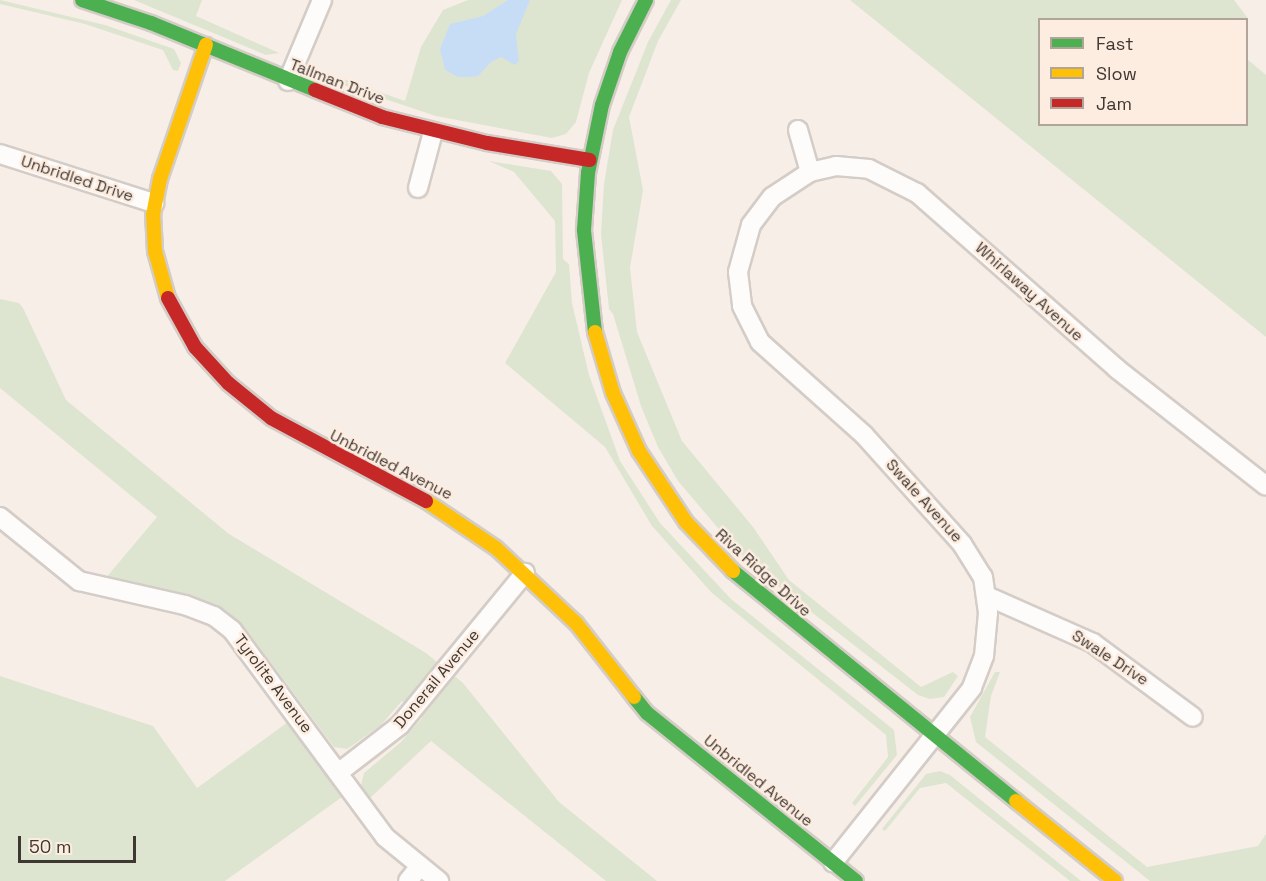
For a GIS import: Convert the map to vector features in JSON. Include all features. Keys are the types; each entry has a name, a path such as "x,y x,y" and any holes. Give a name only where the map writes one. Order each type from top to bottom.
{"street":[{"name":"Tallman Drive","path":"82,0 206,45 288,81 433,132 590,160"},
{"path":"288,81 322,0"},
{"name":"Riva Ridge Drive","path":"646,0 613,70 590,160 585,230 590,306 613,393 649,468 686,522 738,576 1115,881"},
{"name":"Unbridled Avenue","path":"206,45 154,203 155,251 165,292 187,335 217,372 285,427 435,505 525,573 576,623 647,713 856,881"},
{"path":"798,130 810,172"},
{"path":"418,188 433,132"},
{"name":"Unbridled Drive","path":"0,154 154,203"},
{"name":"Whirlaway Avenue","path":"810,172 836,166 869,169 912,189 1102,356 1266,486"},
{"name":"Swale Avenue","path":"810,172 772,197 748,231 738,272 745,312 760,342 864,435 962,544 980,571 987,596 988,626 980,669 963,701 833,863"},
{"name":"Tyrolite Avenue","path":"0,517 80,581 185,605 224,623 249,649 385,837 439,881"},
{"name":"Donerail Avenue","path":"338,773 400,725 525,573"},
{"name":"Swale Drive","path":"987,596 1093,643 1193,717"},
{"path":"408,881 420,866"}],"green space":[{"path":"0,0 105,25 174,49 181,63 178,71 173,70 163,50 85,24 0,4"},
{"path":"134,0 202,0 196,16 279,53 266,55"},
{"path":"468,0 622,0 589,73 576,122 566,134 552,138 436,116 319,77 315,69 405,101 421,47 443,10"},
{"path":"671,0 681,0 658,41 629,117 643,190 630,268 637,332 682,441 753,527 789,580 921,687 953,672 958,676 944,697 930,699 918,695 746,561 678,481 658,447 641,406 613,314 609,309 601,234 604,184 613,130 648,42"},
{"path":"850,0 1234,0 1247,18 1038,18 1038,126 1248,126 1248,60 1266,75 1266,337"},
{"path":"489,161 551,171 562,184 563,259 569,264 572,303 589,375 620,461 660,523 731,599 894,730 897,755 855,806 852,803 888,757 886,735 712,593 652,526 605,447 505,363 556,272 555,221 514,172"},
{"path":"0,299 19,303 23,308 66,400 229,534 426,653 463,683 559,802 657,881 606,881 431,741 369,799 361,785 364,773 400,743 422,718 402,701 381,725 353,745 347,749 334,747 251,636 234,619 193,598 105,579 157,517 0,388"},
{"path":"995,672 1000,672 991,696 985,737 1147,867 1258,846 1266,834 1266,881 1150,881 976,742 970,717"},
{"path":"0,676 153,726 197,788 288,722 342,797 225,881 0,881"},
{"path":"940,771 950,775 1081,881 1070,881 946,783 920,788 885,831 882,829 926,774"}],"water":[{"path":"508,0 530,0 516,34 519,61 515,65 501,57 491,62 478,76 470,77 458,77 445,70 440,49 450,24 483,16"}],"traffic: fast":[{"path":"82,0 151,23 315,90"},
{"path":"595,332 584,230 588,173 602,105 620,52 646,0"},
{"path":"733,571 1016,801"},
{"path":"634,697 647,713 856,881"}],"traffic: slow":[{"path":"168,298 155,251 153,215 160,179 206,45"},
{"path":"595,332 613,393 639,451 686,522 733,571"},
{"path":"426,501 496,548 576,623 634,697"},
{"path":"1016,801 1115,881"}],"traffic: jam":[{"path":"315,90 382,117 487,143 590,160"},
{"path":"168,298 195,347 228,383 271,418 426,501"}]}
